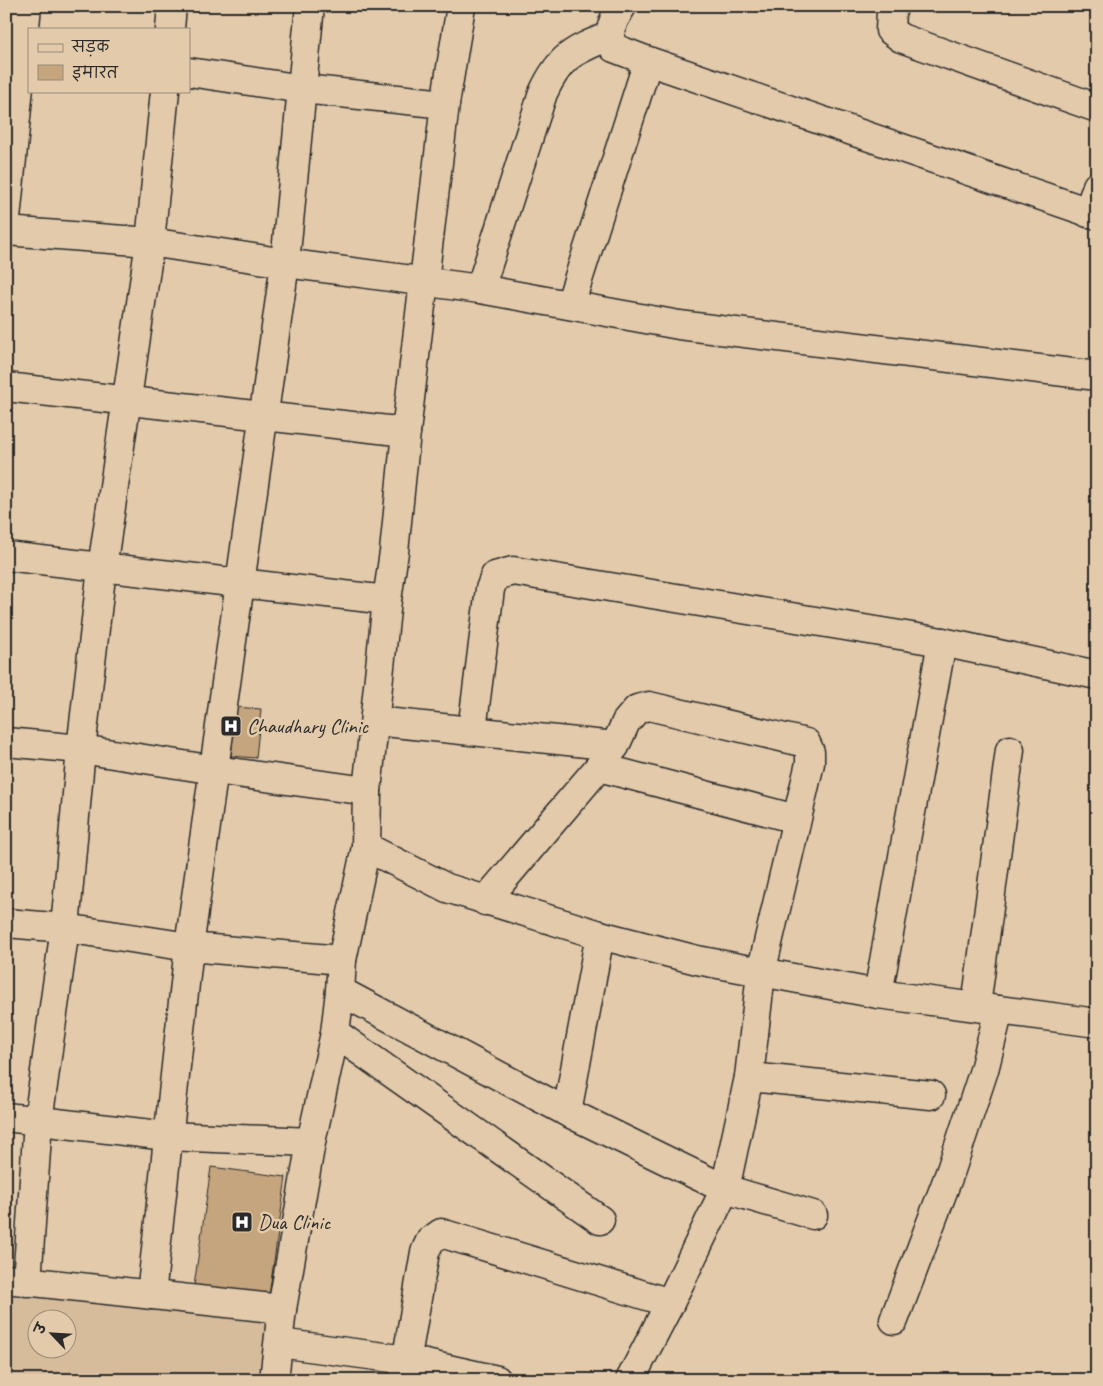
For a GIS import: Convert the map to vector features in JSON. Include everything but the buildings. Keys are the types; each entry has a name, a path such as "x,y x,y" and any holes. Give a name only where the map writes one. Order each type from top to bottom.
{"street":[{"path":"6,219 19,58 27,6"},
{"path":"170,28 172,6"},
{"path":"151,1295 189,947 286,263 310,6"},
{"path":"274,1380 282,1309 310,1142 335,1033 342,960 366,847 367,791 387,600 445,104 461,6"},
{"path":"480,289 551,76 563,60 579,48 608,36 622,6"},
{"path":"894,6 891,12 890,30 901,38 1097,108"},
{"path":"608,36 614,48 648,61 1093,214 1097,186"},
{"path":"570,305 648,61"},
{"path":"190,72 303,89 445,104"},
{"path":"165,92 150,242 102,568 81,749 65,928 17,1280 282,1309"},
{"path":"6,231 150,242 286,263 424,280 679,325 1097,376"},
{"path":"6,387 406,432"},
{"path":"6,556 387,600"},
{"path":"472,730 490,590 495,576 513,571 942,642 1097,675"},
{"path":"878,994 942,642"},
{"path":"485,901 599,767 615,746 626,722 637,709 649,706 806,743 810,752 810,764 761,973 749,1077 725,1189 670,1303 630,1380"},
{"path":"375,721 615,746"},
{"path":"6,742 81,749 367,791"},
{"path":"894,1320 952,1170 984,1070 1010,750"},
{"path":"599,767 796,819"},
{"path":"366,847 447,888 485,901 600,935 698,960 878,994 1097,1023"},
{"path":"6,923 65,928 189,947 342,960"},
{"path":"567,1112 600,935"},
{"path":"340,991 567,1112 725,1189 813,1215"},
{"path":"335,1033 600,1220"},
{"path":"749,1077 930,1095"},
{"path":"6,1117 168,1136 310,1142"},
{"path":"405,1370 425,1252 430,1241 441,1233 670,1303"},
{"path":"278,1343 405,1370 497,1380"}],"shaded area":[{"path":"6,1291 290,1322 283,1380 6,1380"}],"place":[{"name":"Chaudhary Clinic","path":"231,726"},
{"name":"Dua Clinic","path":"242,1222"}]}
